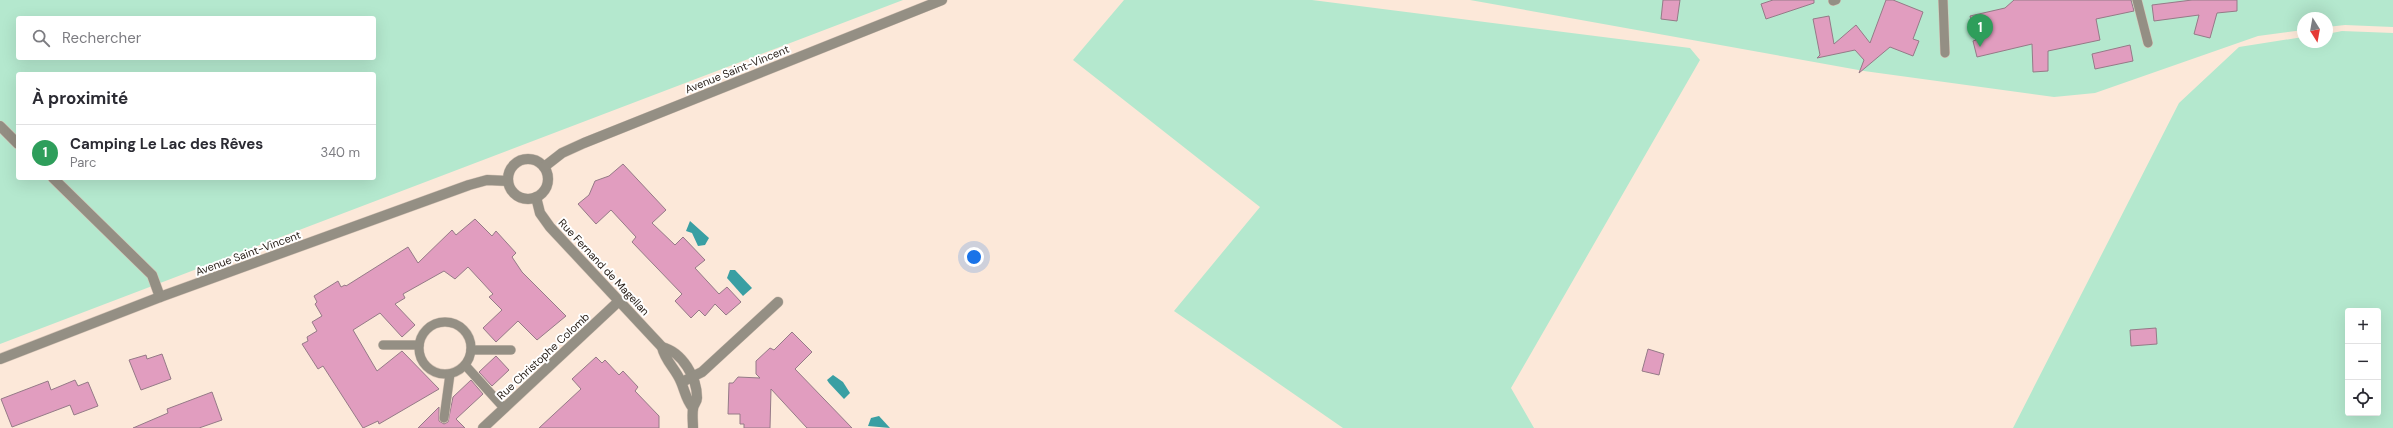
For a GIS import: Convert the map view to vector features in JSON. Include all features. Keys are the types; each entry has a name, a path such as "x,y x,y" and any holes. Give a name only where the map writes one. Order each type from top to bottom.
{"street":[{"name":"Avenue Saint-Vincent","path":"544,167 562,153 584,143 942,0"},
{"path":"0,126 16,142"},
{"path":"520,160 533,160 544,167 548,178 547,184 545,190 536,198 530,199 517,196 512,192 508,181 510,168 520,160"},
{"path":"55,180 152,275 160,298"},
{"name":"Avenue Saint-Vincent","path":"0,359 160,298 469,184 487,180 508,181"},
{"name":"Rue Fernand de Magellan","path":"536,198 540,213 550,226 662,347 664,357 682,382 688,402 693,408"},
{"name":"Rue Christophe Colomb","path":"483,428 619,301"},
{"path":"682,382 693,378 713,362 778,302"},
{"name":"Rue Fernand de Magellan","path":"662,347 672,349 685,364 693,378 697,399 693,408 693,428"}],"lane":[{"path":"1943,0 1945,53"},
{"path":"2137,0 2148,43"},
{"path":"443,322 460,327 470,341 471,350 464,366 450,374 434,372 427,367 419,353 419,345 427,329 443,322"},
{"path":"383,345 419,345"},
{"path":"471,350 511,350"},
{"path":"464,366 504,408"},
{"path":"444,418 450,374"}],"green space":[{"path":"0,0 903,0 0,344"},
{"path":"1124,0 1312,0 1690,48 1700,60 1511,388 1534,428 1343,428 1174,311 1260,207 1073,60"},
{"path":"1470,0 2393,0 2393,27 2345,25 2333,26 2333,12 2297,12 2297,31 2258,36 2095,93 2054,97 1864,71"},
{"path":"2342,31 2393,33 2393,428 2013,428 2179,103 2239,47 2297,38 2297,48 2333,48 2333,33"}],"water":[{"path":"690,221 709,238 705,245 698,246 692,233 686,231"},
{"path":"730,270 735,270 752,288 743,296 727,278"},
{"path":"833,375 843,382 850,393 844,399 827,380"},
{"path":"879,416 890,428 868,426 871,418"}],"building":[{"path":"1663,0 1680,0 1677,21 1661,19"},
{"path":"1773,0 1814,0 1814,3 1766,19 1761,4"},
{"path":"1886,0 1893,0 1923,12 1913,39 1919,41 1913,56 1890,47 1859,73 1864,60 1855,50 1817,58 1820,55 1813,19 1829,16 1834,44 1856,25 1870,43"},
{"path":"2014,0 2131,0 2134,11 2096,19 2100,40 2048,51 2048,71 2033,72 2032,44 1977,57 1973,41 1976,40 1970,16 2005,8"},
{"path":"2192,0 2237,0 2237,11 2217,13 2210,38 2194,34 2199,15 2154,21 2152,5"},
{"path":"2130,45 2133,61 2095,69 2092,54"},
{"path":"623,164 666,210 652,223 675,245 683,237 705,260 695,268 719,294 727,287 741,302 726,315 715,304 705,316 699,310 691,318 675,301 682,294 632,242 636,237 611,210 596,224 578,204 589,195 595,181 609,176"},
{"path":"475,219 492,236 496,231 516,253 512,257 522,272 566,316 537,340 518,321 496,342 483,328 502,310 489,297 493,294 468,267 455,279 444,271 403,294 405,298 395,304 415,325 402,337 380,313 353,330 377,371 402,351 439,389 379,424 378,421 363,428 323,366 318,369 302,344 308,341 307,337 317,331 312,322 322,316 315,304 317,302 314,296 338,281 341,287 346,286 408,247 418,263 452,230 456,235"},
{"path":"2156,328 2157,344 2131,346 2130,330"},
{"path":"792,332 812,352 795,369 852,428 807,428 771,389 770,428 744,428 744,424 740,424 740,414 728,414 729,383 733,383 738,377 760,378 756,374 756,361 770,348 774,350"},
{"path":"1648,349 1664,354 1659,375 1642,371"},
{"path":"162,354 171,379 141,390 129,360 146,355 147,359"},
{"path":"496,356 509,370 492,386 479,372"},
{"path":"596,357 602,363 605,360 619,375 623,371 638,387 635,391 659,416 659,428 539,428 581,389 572,379"},
{"path":"75,380 78,386 88,382 98,406 74,415 70,405 12,427 1,399 48,381 51,390"},
{"path":"471,380 483,394 456,419 465,428 418,428 439,407 439,421 444,424 448,422 453,397"},
{"path":"212,392 222,420 199,428 133,428 168,413 167,409"}],"place":[{"name":"Camping Le Lac des Rêves","path":"1980,47"}]}
